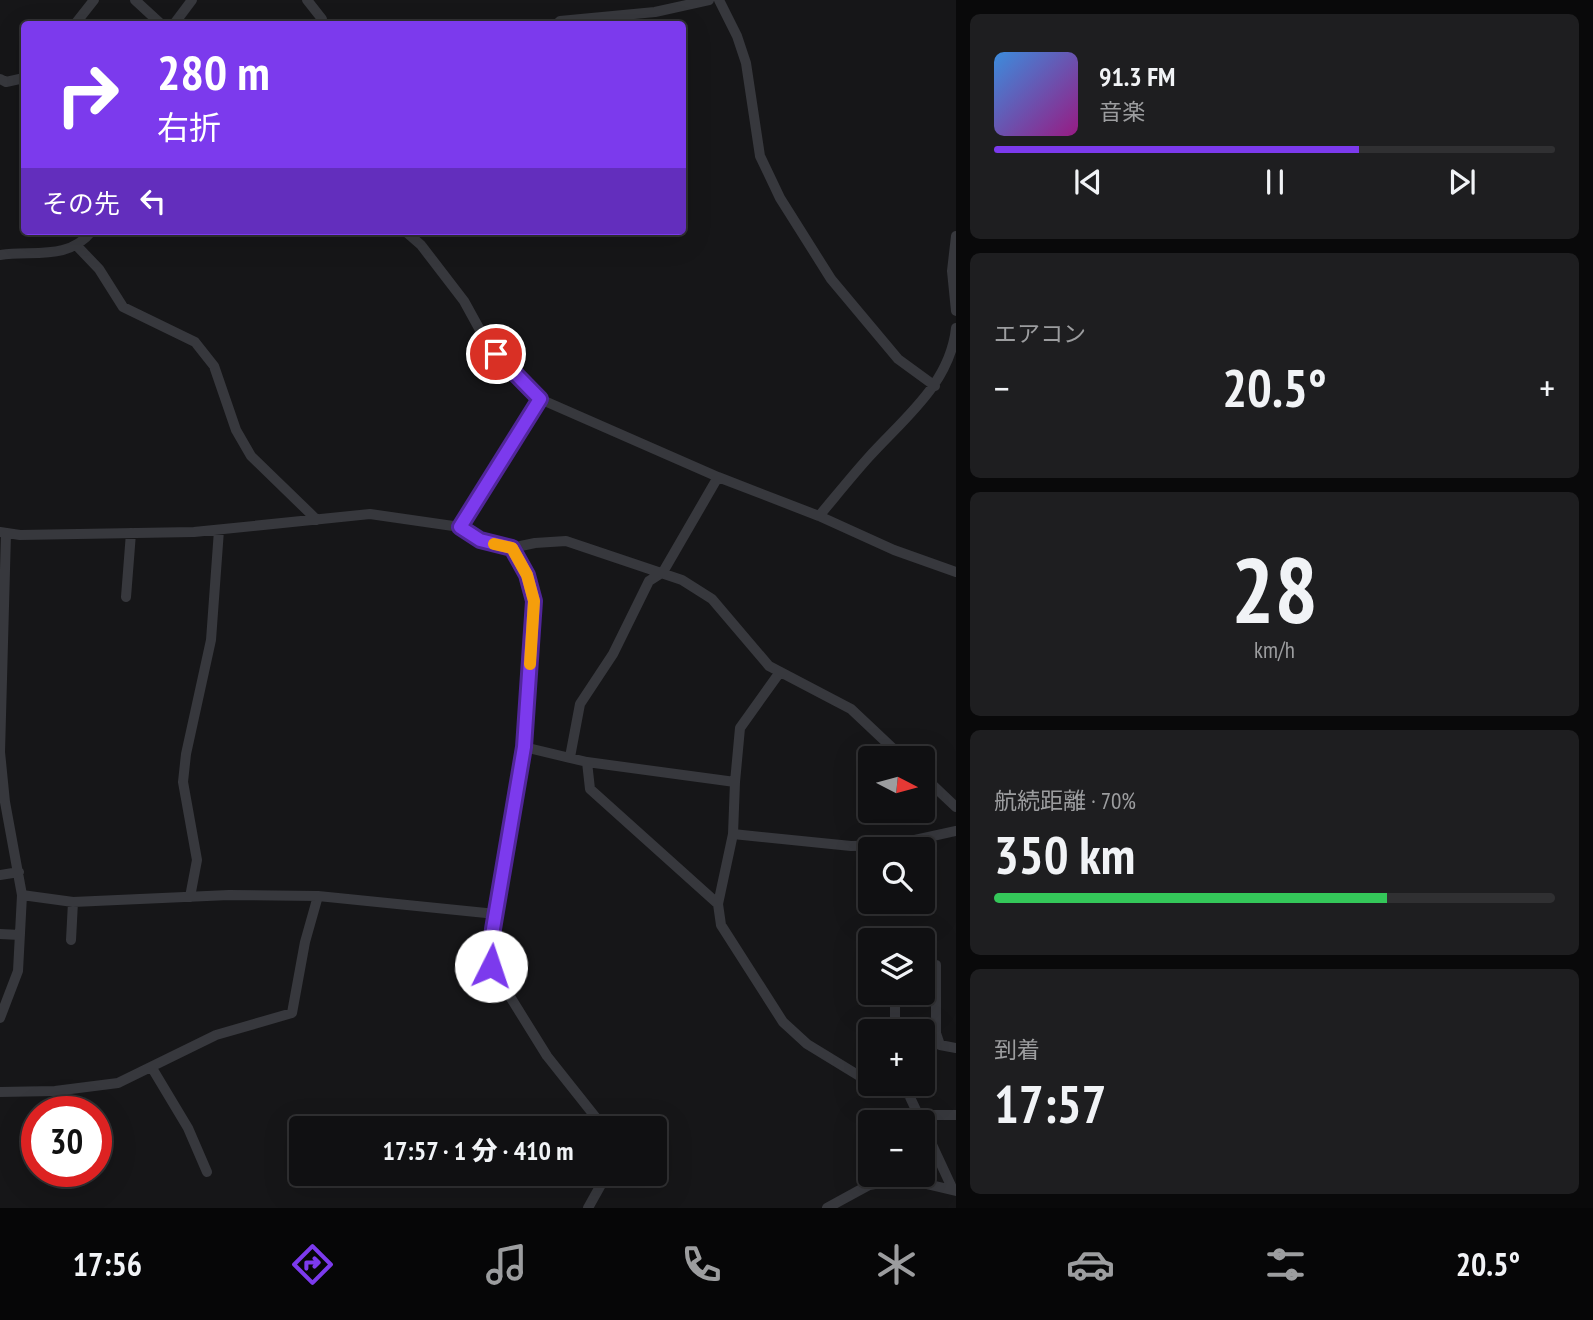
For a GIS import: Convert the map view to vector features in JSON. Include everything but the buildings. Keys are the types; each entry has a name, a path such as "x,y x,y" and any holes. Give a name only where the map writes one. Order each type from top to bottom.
{"street":[{"path":"77,21 94,0"},
{"path":"135,0 158,21"},
{"path":"176,21 192,0"},
{"path":"307,0 322,19"},
{"path":"652,0 655,12"},
{"path":"561,21 655,12 709,0"},
{"path":"719,0 737,36 746,63 760,156 780,198 831,279 898,359 935,386"},
{"path":"0,79 6,82 21,79"},
{"path":"0,255 57,252 77,246 88,235"},
{"path":"410,235 421,244 464,301 486,341 506,366 540,399 718,477 820,516 894,550 956,572"},
{"path":"956,236 952,271 956,311"},
{"path":"77,246 99,269 123,307 195,342 214,366 236,430 251,456 317,520"},
{"path":"820,516 866,460 935,386 954,349 956,328"},
{"path":"460,527 540,399"},
{"path":"570,757 580,704 613,654 649,581 663,572 718,477"},
{"path":"0,1018 4,996 19,971 22,895 5,802 0,752 3,533 219,530 370,514 460,527 480,540 512,548 536,542 566,541 682,580 712,599 769,666 851,709 891,746"},
{"path":"190,897 197,860 183,782 186,754 211,640 219,530"},
{"path":"127,597 131,533"},
{"path":"512,548 527,575 534,601 524,747 496,914 491,966 547,1056 595,1116"},
{"path":"780,672 740,729 733,834 718,904 721,925 783,1022 807,1044 858,1075"},
{"path":"524,747 587,762 735,782"},
{"path":"587,762 590,789 718,904"},
{"path":"935,787 956,807"},
{"path":"733,834 851,846 892,845 956,831"},
{"path":"0,875 19,872"},
{"path":"22,895 73,902 190,897 318,896 496,914"},
{"path":"0,1092 55,1091 118,1083 216,1035 292,1013 305,942 318,896"},
{"path":"71,940 73,902"},
{"path":"0,934 20,934"},
{"path":"935,965 936,1033 940,1045 956,1048"},
{"path":"152,1068 188,1128 207,1172"},
{"path":"935,1115 956,1115"},
{"path":"935,1148 955,1191"},
{"path":"827,1208 869,1185 905,1179 955,1191"},
{"path":"588,1208 600,1186"}],"slow traffic":[{"path":"494,544 512,548 532,586 534,601 530,664"}],"route":[{"path":"491,966 493,929 524,747 534,601 532,586 512,548 480,540 460,527 540,399 496,354"}]}
